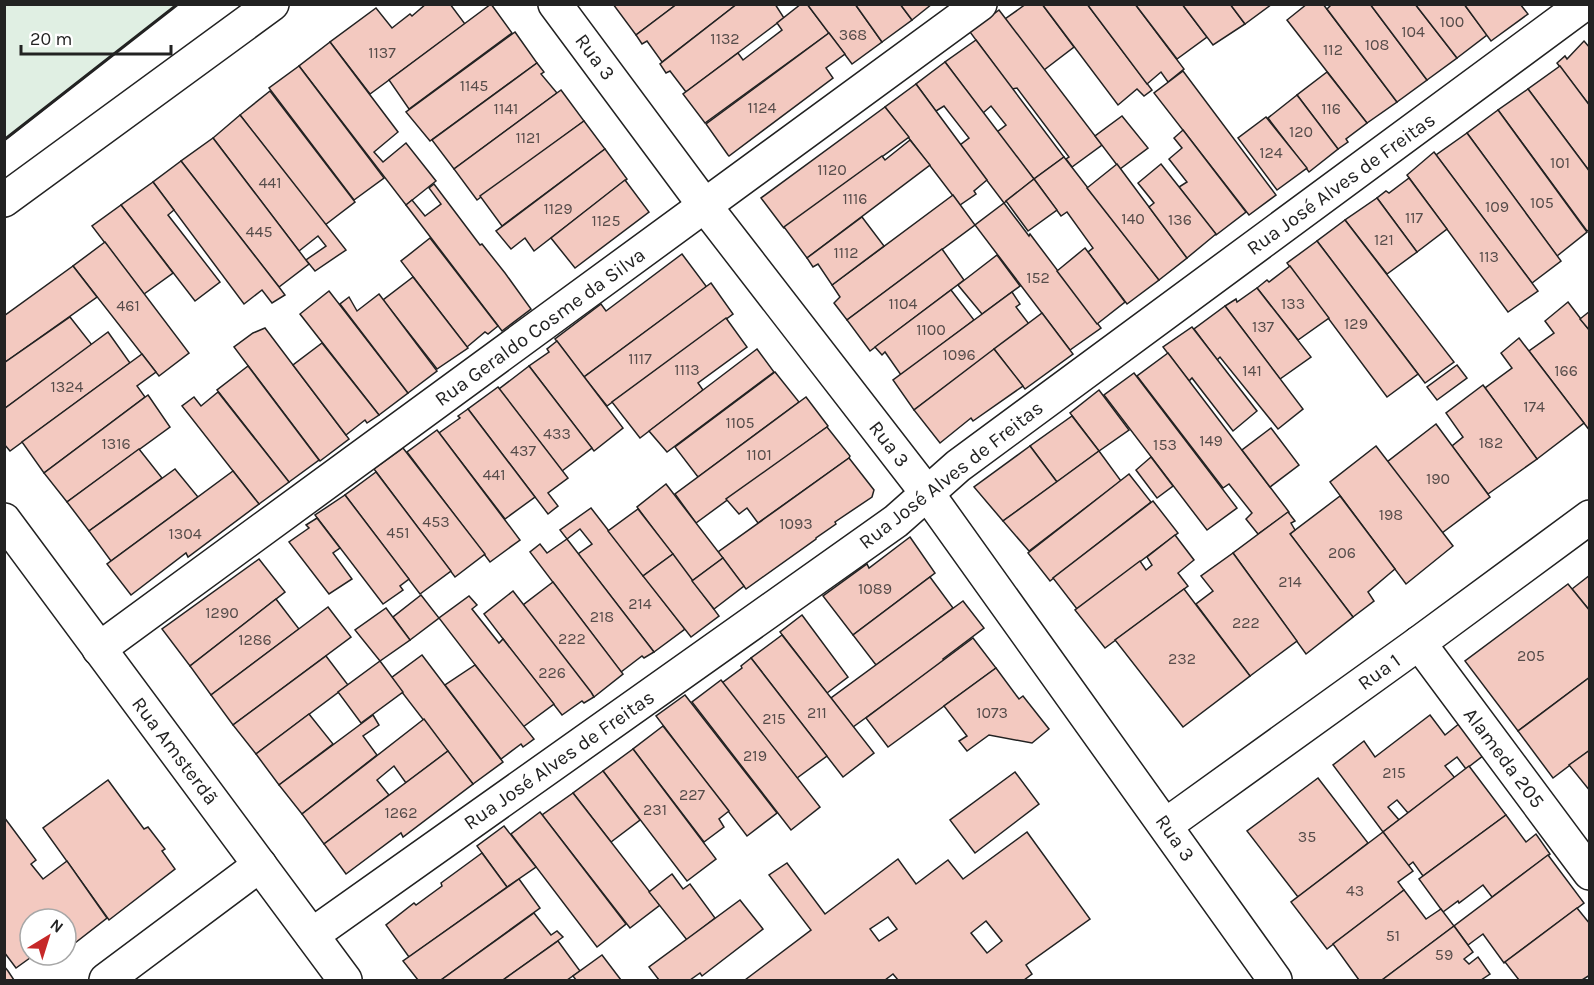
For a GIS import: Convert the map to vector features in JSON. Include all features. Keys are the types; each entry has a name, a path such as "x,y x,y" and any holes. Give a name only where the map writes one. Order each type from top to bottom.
{"street":[{"path":"4,200 272,4"},
{"name":"Rua 3","path":"555,4 705,206 927,493 1166,825 1275,981"},
{"name":"Rua Geraldo Cosme da Silva","path":"99,649 980,4"},
{"name":"Rua José Alves de Freitas","path":"312,935 896,521 958,466 1584,4"},
{"name":"Rua 1","path":"1166,825 1590,517"},
{"name":"Rua Amsterdã","path":"4,520 345,981"},
{"name":"Alameda 205","path":"1419,643 1590,873"},
{"path":"106,981 260,865"}],"green space":[{"path":"5,4 173,4 174,7 5,140"}],"building":[{"path":"426,4 450,4 465,24 370,94 330,42 376,8 392,28"},
{"path":"491,4 512,33 409,109 389,80"},
{"path":"613,4 677,4 636,35"},
{"path":"677,4 737,4 662,62 647,41 642,44 636,35"},
{"path":"737,4 775,4 784,18 686,92 670,71 666,73 660,64"},
{"path":"801,4 807,4 829,33 705,123 683,94 738,53 743,60 782,30 777,23"},
{"path":"807,4 855,4 882,42 852,64"},
{"path":"855,4 900,4 912,20 882,42"},
{"path":"900,4 932,4 912,20"},
{"path":"1026,4 1042,4 1074,47 1044,70 1005,19"},
{"path":"1042,4 1087,4 1152,90 1144,96 1137,89 1118,105"},
{"path":"1087,4 1135,4 1184,69 1168,82 1161,72 1147,84"},
{"path":"1135,4 1182,4 1207,37 1177,59"},
{"path":"1182,4 1230,4 1245,24 1213,45"},
{"path":"1230,4 1272,4 1245,24"},
{"path":"1307,4 1323,4 1397,102 1367,123 1287,20"},
{"path":"1332,4 1370,4 1427,80 1397,102 1327,9"},
{"path":"1370,4 1415,4 1457,58 1427,80"},
{"path":"1415,4 1464,4 1487,35 1457,58"},
{"path":"1464,4 1520,4 1528,14 1491,41"},
{"path":"999,10 1102,145 1072,167 1066,159 1069,157 1017,88 1012,89 970,32"},
{"path":"515,32 537,63 430,141 406,112"},
{"path":"829,33 845,54 826,68 833,78 729,156 706,124"},
{"path":"976,40 1064,157 1034,179 997,132 1006,125 991,106 983,113 945,62"},
{"path":"1584,41 1590,48 1590,106 1557,63 1565,56 1567,59"},
{"path":"330,42 398,132 374,152 383,162 406,143 436,181 406,205 299,66"},
{"path":"945,62 1034,179 1004,203 960,145 969,138 944,106 935,110 916,84"},
{"path":"537,63 544,72 541,74 557,93 454,169 432,140"},
{"path":"299,66 384,178 354,200 269,88"},
{"path":"1560,66 1590,106 1590,172 1528,89"},
{"path":"1183,71 1276,195 1249,215 1154,93"},
{"path":"1327,72 1367,123 1346,139 1348,142 1338,149 1297,95"},
{"path":"916,84 987,180 974,191 976,194 960,205 885,107"},
{"path":"1528,89 1590,172 1590,229 1587,231 1498,110"},
{"path":"561,90 584,121 477,200 454,169"},
{"path":"270,91 355,202 325,225 240,115"},
{"path":"1297,95 1338,149 1309,172 1268,118"},
{"path":"885,107 909,137 784,228 761,198"},
{"path":"1498,110 1587,232 1557,256 1467,133"},
{"path":"240,115 346,250 315,271 306,260 326,246 318,236 299,251 213,138"},
{"path":"1122,116 1148,148 1120,169 1095,136"},
{"path":"1266,117 1307,168 1277,190 1238,138"},
{"path":"584,121 605,149 502,226 480,196"},
{"path":"1183,130 1246,212 1216,235 1179,187 1187,182 1169,159 1182,148 1174,138"},
{"path":"1467,133 1561,261 1532,283 1436,155"},
{"path":"213,138 309,264 279,287 181,161"},
{"path":"910,140 930,165 807,258 784,227 882,156 885,160"},
{"path":"605,149 627,179 534,251 525,238 511,249 496,231"},
{"path":"1434,152 1538,291 1508,312 1407,175"},
{"path":"1064,157 1159,280 1127,304 1088,252 1093,248 1067,212 1061,216 1034,179"},
{"path":"181,161 285,295 272,303 262,290 244,304 153,182"},
{"path":"1117,164 1187,258 1159,280 1087,188"},
{"path":"1161,164 1216,234 1187,258 1149,207 1154,203 1138,183"},
{"path":"1409,178 1447,229 1417,252 1377,198 1386,191 1389,193"},
{"path":"1034,179 1057,210 1028,231 1006,201"},
{"path":"625,180 649,212 575,268 551,238"},
{"path":"153,182 174,210 168,215 220,282 195,301 121,205"},
{"path":"434,184 531,309 502,331 406,205 412,200 425,216 441,204 429,188"},
{"path":"953,195 975,225 847,320 834,303 840,297 832,285"},
{"path":"1377,198 1417,252 1387,274 1345,220"},
{"path":"1004,203 1101,328 1070,350 975,225"},
{"path":"121,205 173,273 144,294 92,226"},
{"path":"862,217 884,246 832,285 818,264 813,267 807,258"},
{"path":"1345,220 1454,362 1425,383 1317,241"},
{"path":"430,238 498,326 488,334 485,332 467,347 401,261"},
{"path":"1317,241 1418,374 1387,397 1287,263"},
{"path":"105,242 189,353 159,376 73,266"},
{"path":"1085,248 1125,302 1097,324 1057,271"},
{"path":"942,249 964,280 870,351 847,320"},
{"path":"682,254 706,286 705,288 584,377 555,339 601,304 606,311"},
{"path":"997,255 1020,286 982,314 958,285"},
{"path":"73,266 97,297 4,363 4,316"},
{"path":"1290,266 1329,318 1298,340 1257,288"},
{"path":"413,277 468,348 437,369 383,300"},
{"path":"711,283 733,314 607,406 584,377"},
{"path":"1257,288 1311,357 1280,379 1225,306 1236,299 1237,302"},
{"path":"951,290 974,320 901,375 885,352 882,355 875,347"},
{"path":"329,291 408,393 379,415 300,314"},
{"path":"1012,292 1020,304 1016,307 1029,324 914,410 893,380"},
{"path":"379,294 437,371 408,393 340,304 349,297 357,311"},
{"path":"1568,302 1590,331 1590,431 1529,351 1554,333 1545,321"},
{"path":"1225,306 1303,409 1278,429 1220,357 1217,360 1194,329"},
{"path":"1590,311 1590,331 1580,319"},
{"path":"1042,313 1073,354 1025,389 994,349"},
{"path":"70,317 92,345 4,409 4,363"},
{"path":"726,318 747,347 698,383 703,390 640,438 612,402"},
{"path":"1192,327 1257,411 1233,431 1192,378 1189,381 1163,347"},
{"path":"265,328 349,439 320,461 234,347 253,333"},
{"path":"108,332 130,363 10,451 4,444 4,409"},
{"path":"1519,338 1584,423 1537,459 1485,388 1512,368 1501,353"},
{"path":"557,341 623,428 594,451 529,366 549,352 547,349"},
{"path":"322,343 379,415 367,423 365,420 346,435 293,365"},
{"path":"757,349 774,372 667,452 649,431"},
{"path":"994,349 1023,386 973,421 971,418 940,443 914,410"},
{"path":"1168,353 1289,512 1258,534 1246,519 1252,513 1229,484 1223,488 1137,376"},
{"path":"142,354 156,372 137,386 145,397 44,473 22,442"},
{"path":"1457,365 1467,378 1437,400 1427,387"},
{"path":"248,366 319,460 289,482 217,390"},
{"path":"529,366 592,448 562,471 499,389"},
{"path":"775,372 799,402 698,477 675,447"},
{"path":"1134,373 1237,508 1207,530 1104,395"},
{"path":"1483,385 1537,459 1488,494 1452,446 1463,437 1446,413"},
{"path":"498,387 568,478 548,493 558,506 548,514 468,409"},
{"path":"1099,390 1129,430 1099,451 1070,413"},
{"path":"218,392 289,482 259,504 182,406 194,397 201,406"},
{"path":"148,395 170,427 67,502 44,473"},
{"path":"806,397 828,426 696,523 675,494"},
{"path":"468,409 535,497 505,519 439,433 460,418 458,416"},
{"path":"1072,416 1099,451 1057,482 1030,446"},
{"path":"1436,424 1490,497 1442,533 1387,462"},
{"path":"827,427 850,456 849,458 758,523 747,508 739,514 726,499"},
{"path":"1271,428 1299,465 1270,487 1242,450"},
{"path":"437,430 520,540 490,562 407,452"},
{"path":"1030,446 1057,482 1003,521 974,487"},
{"path":"1376,446 1453,546 1406,584 1330,482"},
{"path":"403,448 485,554 455,577 374,469"},
{"path":"139,449 162,478 89,531 67,502"},
{"path":"1099,451 1121,481 1029,551 1003,521"},
{"path":"1151,457 1173,486 1157,498 1136,470"},
{"path":"849,458 874,490 872,497 746,589 718,552"},
{"path":"175,469 198,497 111,561 89,531"},
{"path":"233,471 259,504 188,557 186,553 131,595 107,564"},
{"path":"376,472 451,571 420,594 345,495"},
{"path":"1129,474 1151,502 1050,581 1028,553"},
{"path":"666,484 723,558 692,581 637,507"},
{"path":"345,495 409,579 400,586 403,590 383,604 315,515"},
{"path":"1340,496 1395,569 1368,592 1374,601 1353,617 1290,534"},
{"path":"1153,501 1178,533 1077,609 1053,578"},
{"path":"591,508 685,629 654,652 578,554 592,544 580,529 567,539 560,530"},
{"path":"638,509 673,554 643,576 608,531"},
{"path":"1288,512 1295,521 1291,523 1295,530 1290,534 1353,617 1306,654 1233,553"},
{"path":"317,518 340,548 333,553 352,579 329,594 289,542 309,528 306,525"},
{"path":"1175,535 1194,560 1178,573 1188,586 1105,648 1075,610 1140,561 1146,570 1152,565 1147,557"},
{"path":"910,537 935,573 853,635 823,596 867,564 869,568"},
{"path":"567,539 654,652 644,658 642,656 621,672 530,552 540,544 547,553"},
{"path":"1233,553 1297,641 1250,676 1196,604 1213,591 1201,576"},
{"path":"673,554 719,616 691,637 643,576"},
{"path":"723,558 744,586 714,609 692,581"},
{"path":"259,559 285,592 190,666 162,629"},
{"path":"1590,575 1590,611 1572,589"},
{"path":"930,577 953,608 876,665 853,635"},
{"path":"553,582 623,674 594,697 523,605"},
{"path":"1568,584 1590,611 1590,677 1518,731 1465,661"},
{"path":"1184,589 1250,676 1183,727 1115,640"},
{"path":"513,591 594,697 584,703 582,701 562,715 513,652 484,614"},
{"path":"421,595 439,618 410,640 393,617"},
{"path":"469,596 477,605 472,609 499,643 503,639 554,704 523,727 439,618"},
{"path":"276,599 299,629 211,695 190,666"},
{"path":"963,601 984,628 943,659 944,661 853,727 831,698"},
{"path":"328,607 351,637 233,725 211,695"},
{"path":"386,608 410,640 380,661 355,630"},
{"path":"802,615 848,677 827,693 780,632"},
{"path":"782,635 874,753 843,777 751,658"},
{"path":"973,638 996,668 888,747 866,718"},
{"path":"422,655 503,762 473,784 391,678"},
{"path":"326,656 348,685 256,754 233,725"},
{"path":"751,658 827,756 797,778 722,683"},
{"path":"380,661 403,692 361,723 338,692"},
{"path":"475,665 534,739 523,747 521,744 501,759 445,685"},
{"path":"996,668 1019,699 1023,696 1049,729 1032,743 989,735 967,751 959,741 967,736 944,706"},
{"path":"1590,677 1590,750 1553,778 1518,731"},
{"path":"721,680 820,807 791,830 692,702"},
{"path":"685,695 777,813 747,836 656,716"},
{"path":"309,714 333,744 279,785 256,754"},
{"path":"373,715 379,725 363,736 377,755 302,814 279,785"},
{"path":"1430,715 1445,735 1460,723 1484,755 1466,769 1457,757 1445,766 1455,778 1408,813 1397,800 1388,807 1399,820 1383,832 1333,765 1364,741 1375,757"},
{"path":"424,719 448,751 406,783 394,766 377,780 389,795 324,844 302,814"},
{"path":"663,726 729,811 719,819 724,827 704,842 633,749"},
{"path":"633,749 716,859 687,881 603,771"},
{"path":"1590,750 1590,791 1569,765"},
{"path":"448,751 473,784 403,837 401,833 346,874 324,844"},
{"path":"1469,766 1506,815 1423,876 1413,862 1408,866 1383,832"},
{"path":"603,771 640,820 611,842 573,793"},
{"path":"1015,772 1039,804 975,853 950,820"},
{"path":"1318,778 1368,843 1298,897 1247,831"},
{"path":"108,780 144,829 148,827 165,849 162,851 175,869 109,920 43,828"},
{"path":"573,793 660,905 630,928 542,815"},
{"path":"540,812 626,924 597,947 511,834"},
{"path":"1506,815 1526,842 1536,834 1550,854 1492,897 1483,885 1443,912 1419,879"},
{"path":"4,817 36,860 31,864 43,879 67,861 107,918 78,941 78,907 18,907 18,967 16,968 4,952"},
{"path":"504,826 536,867 507,887 477,846"},
{"path":"1027,832 1090,919 1026,965 1032,974 1024,980 898,980 893,974 885,980 745,980 811,930 769,875 787,863 825,914 898,859 916,884 948,860 963,879","holes":["888,917 897,929 879,941 870,929","986,921 1002,941 987,953 971,933"]},
{"path":"1383,832 1413,871 1398,882 1404,890 1327,949 1291,902"},
{"path":"482,853 507,887 409,957 386,925 414,903 416,905 442,886 441,883"},
{"path":"1548,855 1584,903 1504,963 1483,934 1468,945 1454,926"},
{"path":"672,874 683,889 690,884 715,918 687,940 649,892"},
{"path":"519,879 540,908 441,980 418,980 403,961"},
{"path":"1404,890 1426,919 1441,909 1454,926 1382,980 1359,980 1333,944"},
{"path":"740,900 763,929 702,976 700,973 690,980 659,980 649,967"},
{"path":"1577,908 1590,924 1590,975 1582,980 1519,980 1505,962"},
{"path":"534,913 551,935 557,931 563,937 503,980 441,980"},
{"path":"1454,926 1473,952 1464,959 1469,964 1478,957 1490,974 1481,980 1382,980"},
{"path":"558,941 580,971 567,980 503,980"},
{"path":"602,955 621,980 576,980 573,976"},
{"path":"4,966 8,971 14,980 4,980"}],"wall":[{"path":"4,140 178,4"}]}
